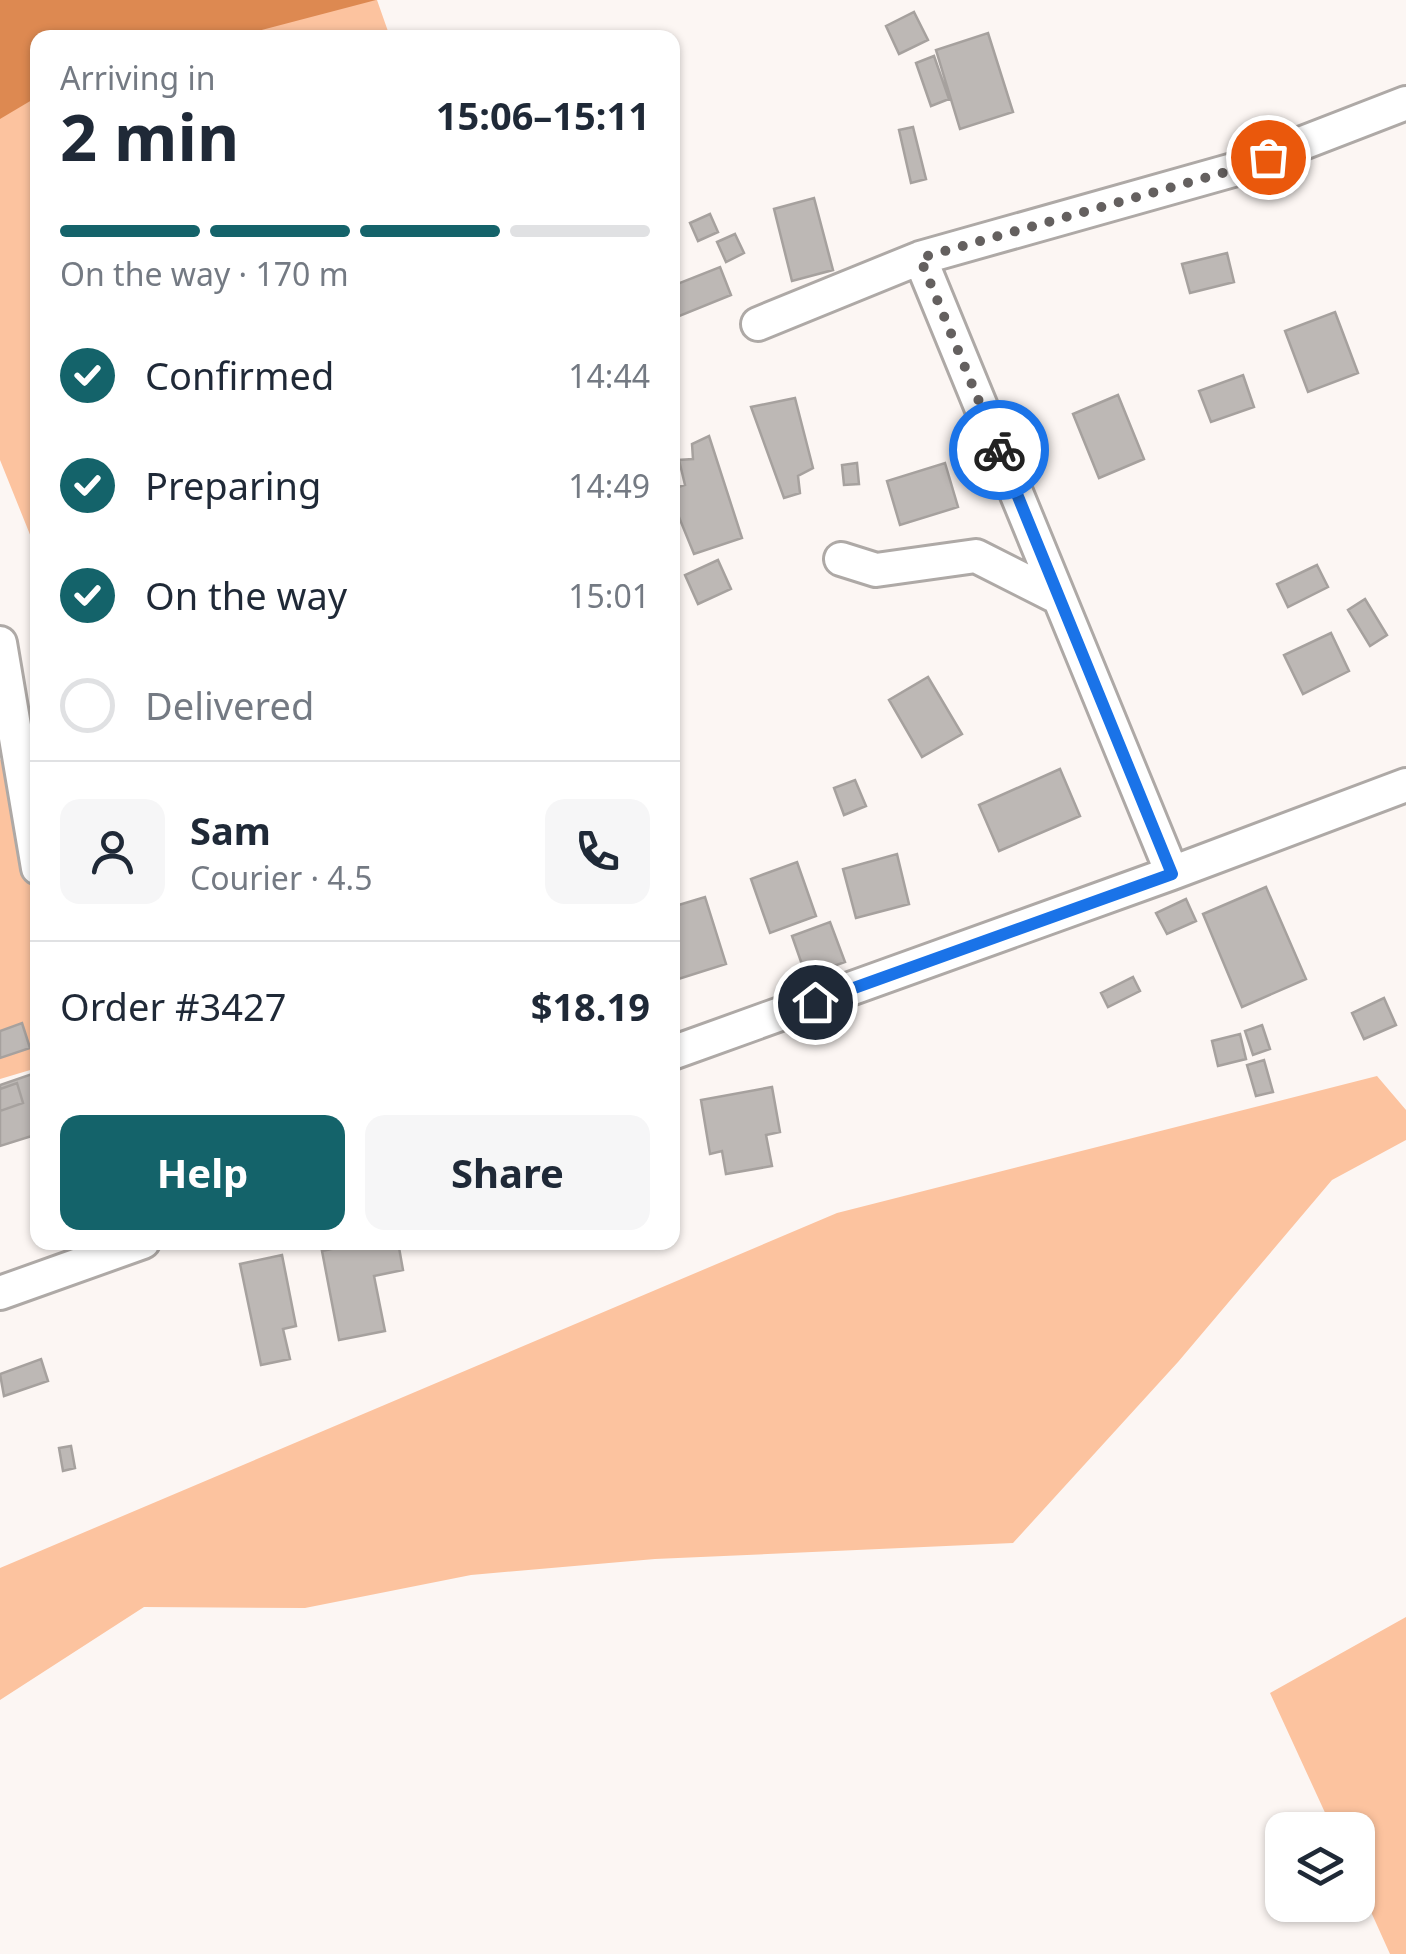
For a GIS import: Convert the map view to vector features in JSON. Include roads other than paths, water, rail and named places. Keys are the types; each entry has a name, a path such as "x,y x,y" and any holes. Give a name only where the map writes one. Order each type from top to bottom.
{"street":[{"path":"758,324 920,258 1233,170 1406,103"},
{"path":"920,258 1172,874"},
{"path":"841,559 876,570 976,556 1060,598"},
{"path":"0,642 30,820"},
{"path":"680,1050 1172,874 1406,785"},
{"path":"0,1293 103,1250"}]}
